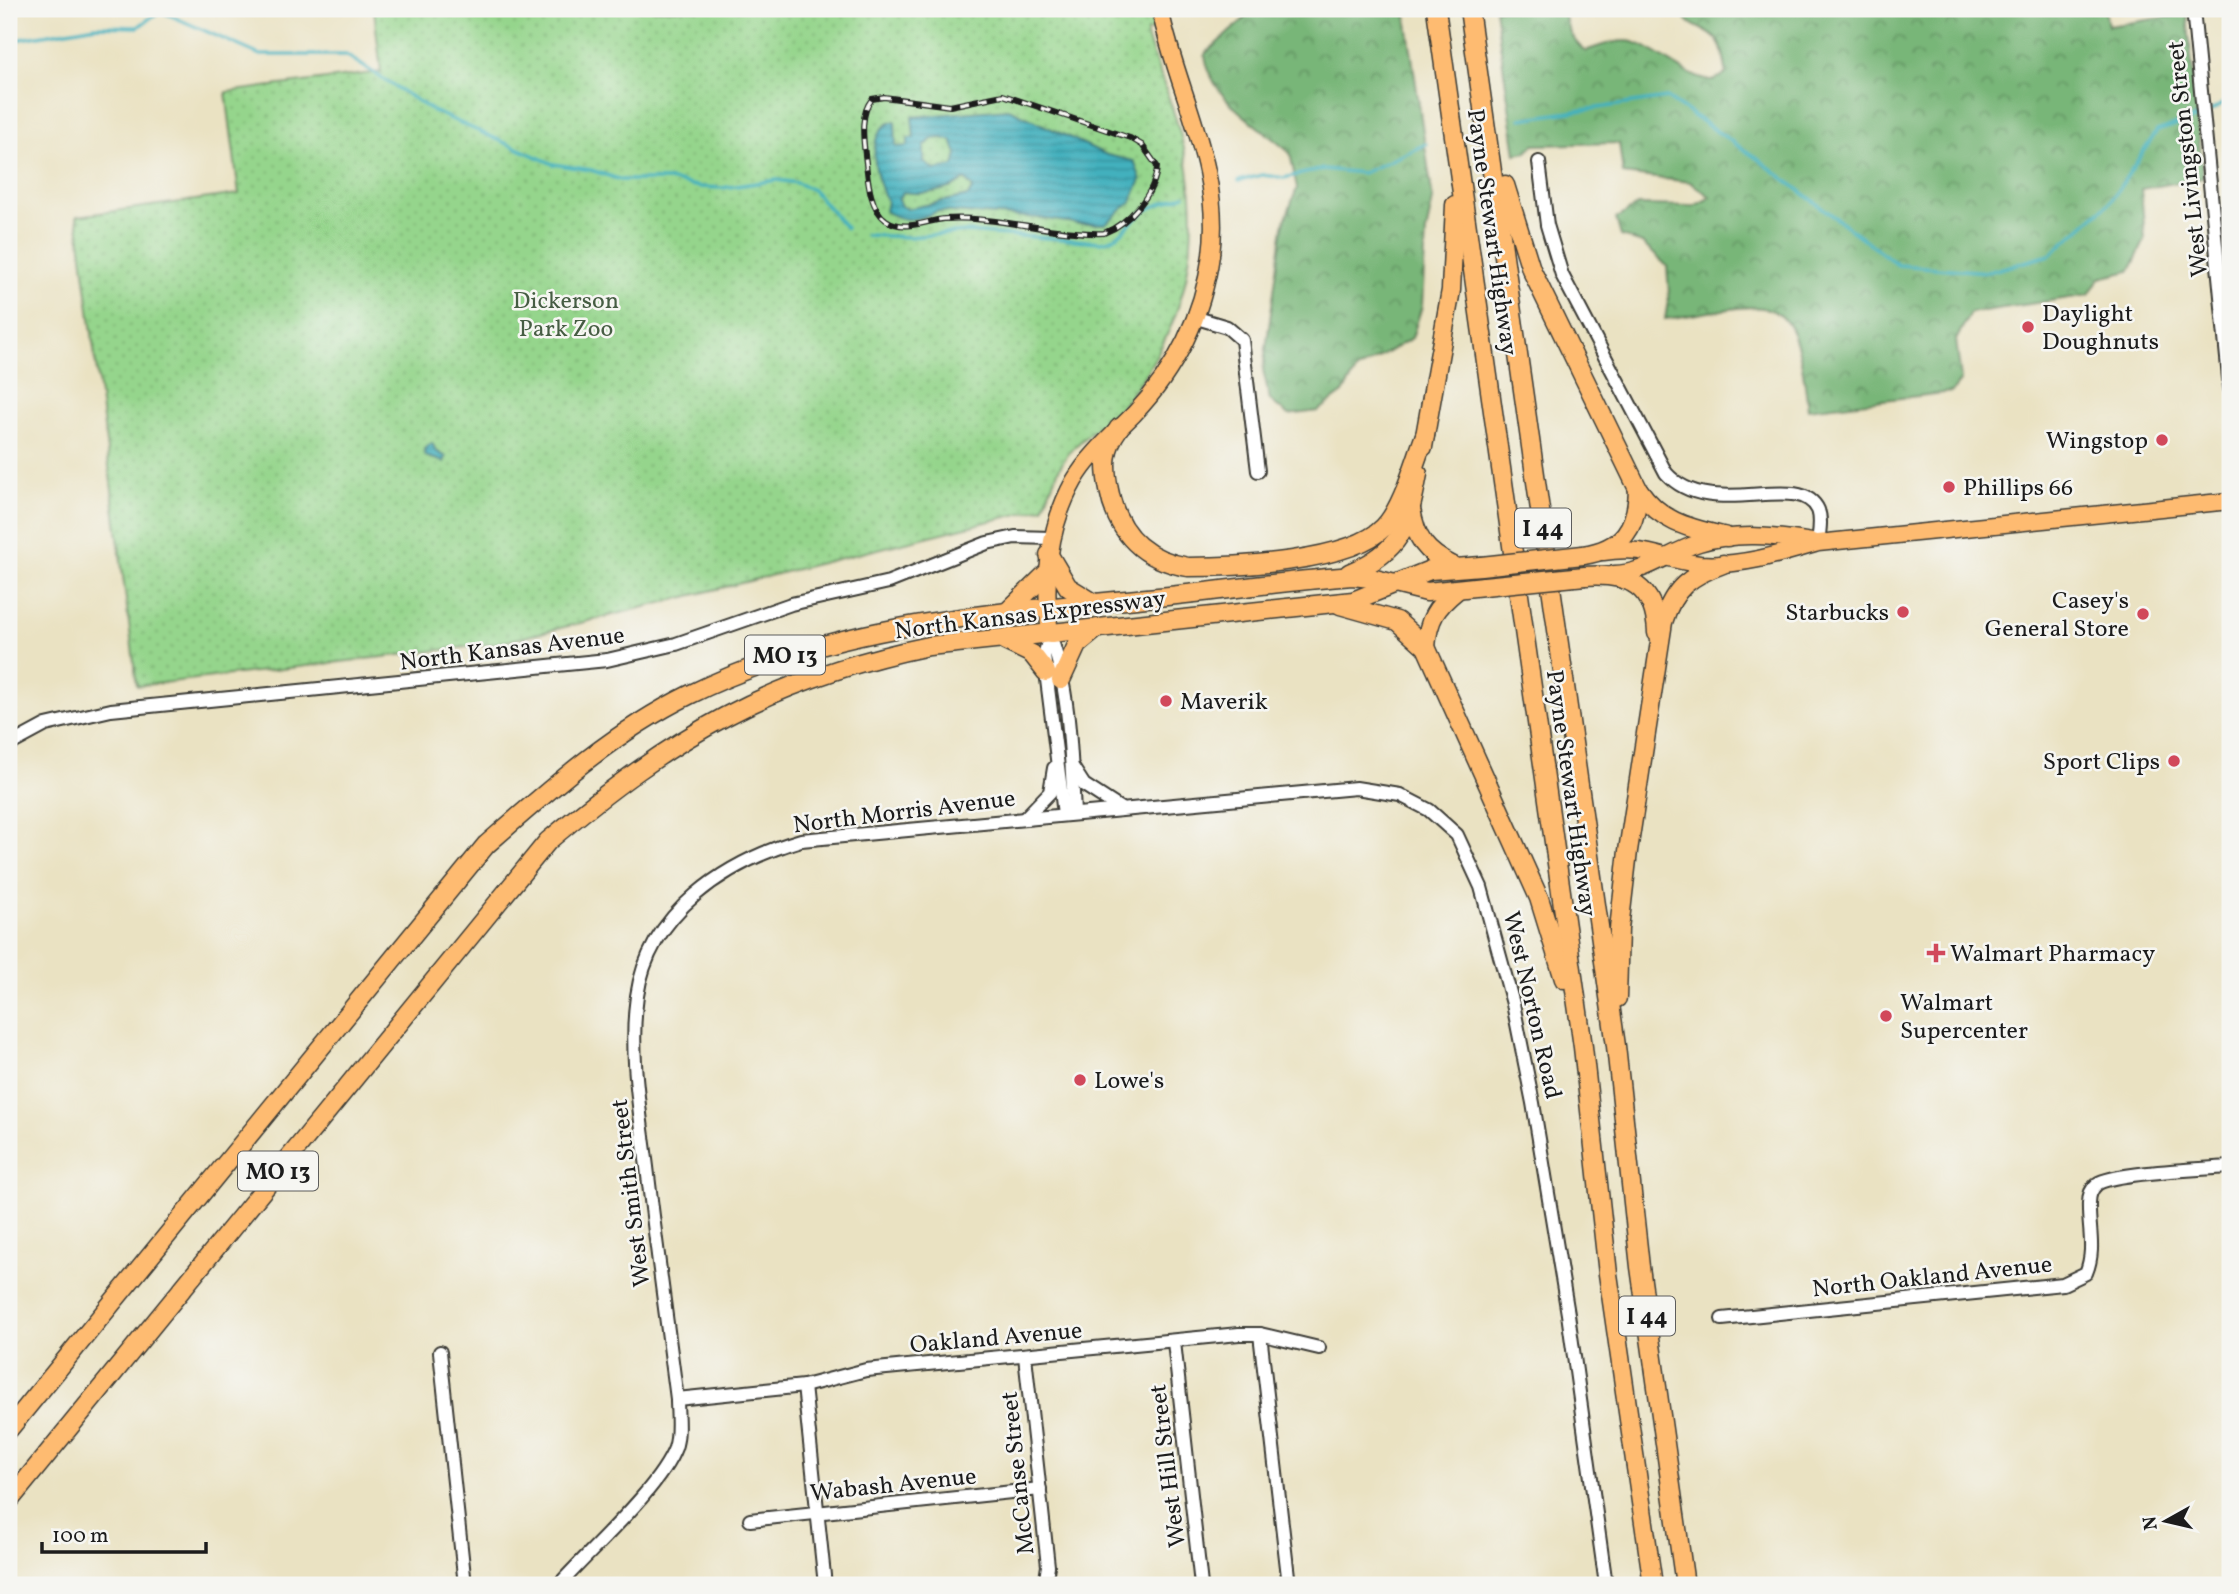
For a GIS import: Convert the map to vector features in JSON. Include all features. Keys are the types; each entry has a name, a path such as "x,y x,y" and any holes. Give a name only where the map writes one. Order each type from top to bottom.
{"highway":[{"name":"Payne Stewart Highway","path":"1436,9 1583,1047 1608,1274 1653,1585"},
{"name":"Payne Stewart Highway","path":"1469,9 1616,1046 1640,1267 1685,1585"},
{"path":"1486,119 1531,269 1638,489 1648,504 1674,524 1727,537"},
{"path":"1339,577 1374,563 1389,551 1400,537 1411,509 1454,266 1455,138"},
{"path":"1119,428 1111,440 1105,461 1112,508 1119,525 1146,552 1176,565 1188,567 1324,555 1362,544 1385,526 1395,510 1426,435"},
{"path":"1603,552 1630,529 1636,518 1638,489"},
{"path":"1411,509 1420,542 1434,557 1453,566"},
{"name":"North Kansas Expressway","path":"9,1501 548,841 650,759 706,725 766,696 841,667 929,646 1050,635 1366,598 1421,572 1453,566 1481,566 1603,552"},
{"path":"1006,612 1049,555 1068,587 1094,603"},
{"path":"1616,1046 1619,929 1657,647 1669,604 1677,589 1693,576 1723,564"},
{"path":"1614,574 1636,585 1653,604 1657,647"},
{"name":"North Kansas Expressway","path":"9,1429 486,845 589,756 642,721 699,690 760,664 858,634 1006,612 1339,577 1361,576 1419,592 1614,574"},
{"path":"1426,647 1428,625 1433,612 1457,590"},
{"path":"1329,603 1397,621 1426,647 1539,898 1583,1047"},
{"path":"1002,639 1032,654 1054,676 1077,645 1095,630"}],"main road":[{"path":"1050,635 1047,608 1049,555 1075,478 1163,378 1197,318 1211,254 1213,216 1210,180 1203,147 1176,72 1160,9"},
{"name":"North Kansas Expressway","path":"1603,552 1633,549 1692,563 1723,564 1777,555 1818,543 2230,501"},
{"name":"North Kansas Expressway","path":"1614,574 1637,572 1700,542 1727,537 1776,536 1818,543"}],"street":[{"name":"West Livingston Street","path":"2193,9 2230,389"},
{"path":"1539,162 1547,225 1562,275 1666,473 1683,488 1706,496 1783,493 1802,495 1811,500 1819,513 1818,543"},
{"path":"1197,318 1227,327 1242,340 1258,471"},
{"name":"North Kansas Avenue","path":"9,745 46,725 111,710 583,664 653,650 791,604 889,582 987,542 1014,537 1049,555"},
{"path":"1050,635 1057,754 1068,814"},
{"path":"1054,676 1072,768 1068,814"},
{"path":"1025,818 1050,792 1057,754"},
{"path":"1072,768 1084,785 1121,809"},
{"name":"West Norton Road","path":"1068,814 1367,788 1400,795 1419,803 1457,835 1481,887 1521,1039 1568,1314 1606,1585"},
{"name":"North Morris Avenue","path":"640,982 656,943 680,909 717,877 759,854 801,840 1068,814"},
{"name":"West Smith Street","path":"559,1585 665,1469 678,1435 677,1399 638,1088 635,1032 640,982"},
{"name":"North Oakland Avenue","path":"1722,1319 2063,1284 2086,1273 2091,1262 2089,1202 2092,1190 2099,1183 2120,1177 2230,1167"},
{"path":"1261,1334 1289,1585"},
{"name":"Oakland Avenue","path":"677,1399 804,1386 866,1370 1261,1334 1319,1348"},
{"name":"West Hill Street","path":"1174,1342 1202,1585"},
{"path":"440,1352 465,1585"},
{"name":"McCanse Street","path":"1025,1356 1048,1566 1045,1585"},
{"path":"804,1386 825,1585"},
{"name":"Wabash Avenue","path":"750,1520 1040,1489"}],"green space":[{"name":"Dickerson Park Zoo","path":"374,9 1150,9 1153,31 1147,31 1147,37 1181,135 1191,201 1189,261 1174,317 1147,371 1129,397 1066,457 1043,508 500,643 137,686 77,216 239,194 226,92 381,72"},
{"path":"1255,9 1405,9 1433,200 1426,232 1422,306 1412,338 1356,371 1343,393 1318,411 1288,415 1270,400 1263,370 1283,226 1297,188 1290,153 1226,98 1209,71 1205,54"},
{"path":"1495,9 1564,9 1570,32 1585,51 1615,42 1633,42 1694,76 1711,80 1726,74 1724,56 1719,44 1713,36 1692,24 1681,9 2105,9 2108,26 2187,14 2203,178 2141,189 2145,240 2130,271 2100,278 2089,295 1970,313 1956,340 1961,380 1952,392 1808,409 1795,340 1786,321 1773,311 1755,307 1665,319 1669,294 1667,266 1642,243 1621,236 1616,219 1638,205 1694,206 1711,197 1690,182 1623,174 1619,143 1534,145 1527,152 1516,154"}],"water":[{"path":"1009,109 1107,155 1134,161 1141,180 1131,202 1105,224 938,211 905,219 885,211 887,201 876,168 875,144 885,126 895,121 896,147 908,146 908,138 914,138 912,117","holes":["932,139 952,141 957,154 954,166 935,170 924,162 924,147","965,179 973,188 968,196 907,209 901,206 898,200 903,192 936,192"]},
{"path":"432,443 436,451 446,457 444,462 425,456 424,449"}],"waterway":[{"path":"9,41 96,26 138,27 160,11 260,55 346,55 433,111 553,164 591,170 621,180 669,180 700,187 722,188 777,180 797,183 813,190 846,228"},
{"path":"1521,119 1667,98 1758,159 1898,265 1988,272 2050,255 2110,202 2157,131 2200,117"},
{"path":"2211,111 2230,99"},
{"path":"1239,181 1262,175 1284,178 1323,169 1363,173 1426,144"},
{"path":"866,235 909,237 966,232 1101,242 1115,237 1147,210 1185,195"}],"railway":[{"path":"1003,95 1130,138 1142,145 1157,166 1152,187 1146,197 1122,223 1104,233 1064,231 984,220 944,219 915,225 900,225 886,220 872,199 867,172 863,125 872,99 884,97 950,106 1003,95"}],"place":[{"name":"Daylight Doughnuts","path":"2028,327"},
{"name":"Wingstop","path":"2162,440"},
{"name":"Phillips 66","path":"1949,487"},
{"name":"Starbucks","path":"1903,612"},
{"name":"Casey's General Store","path":"2143,614"},
{"name":"Maverik","path":"1166,701"},
{"name":"Sport Clips","path":"2174,761"},
{"name":"Walmart Pharmacy","path":"1936,953"},
{"name":"Walmart Supercenter","path":"1886,1016"},
{"name":"Lowe's","path":"1080,1080"}]}
